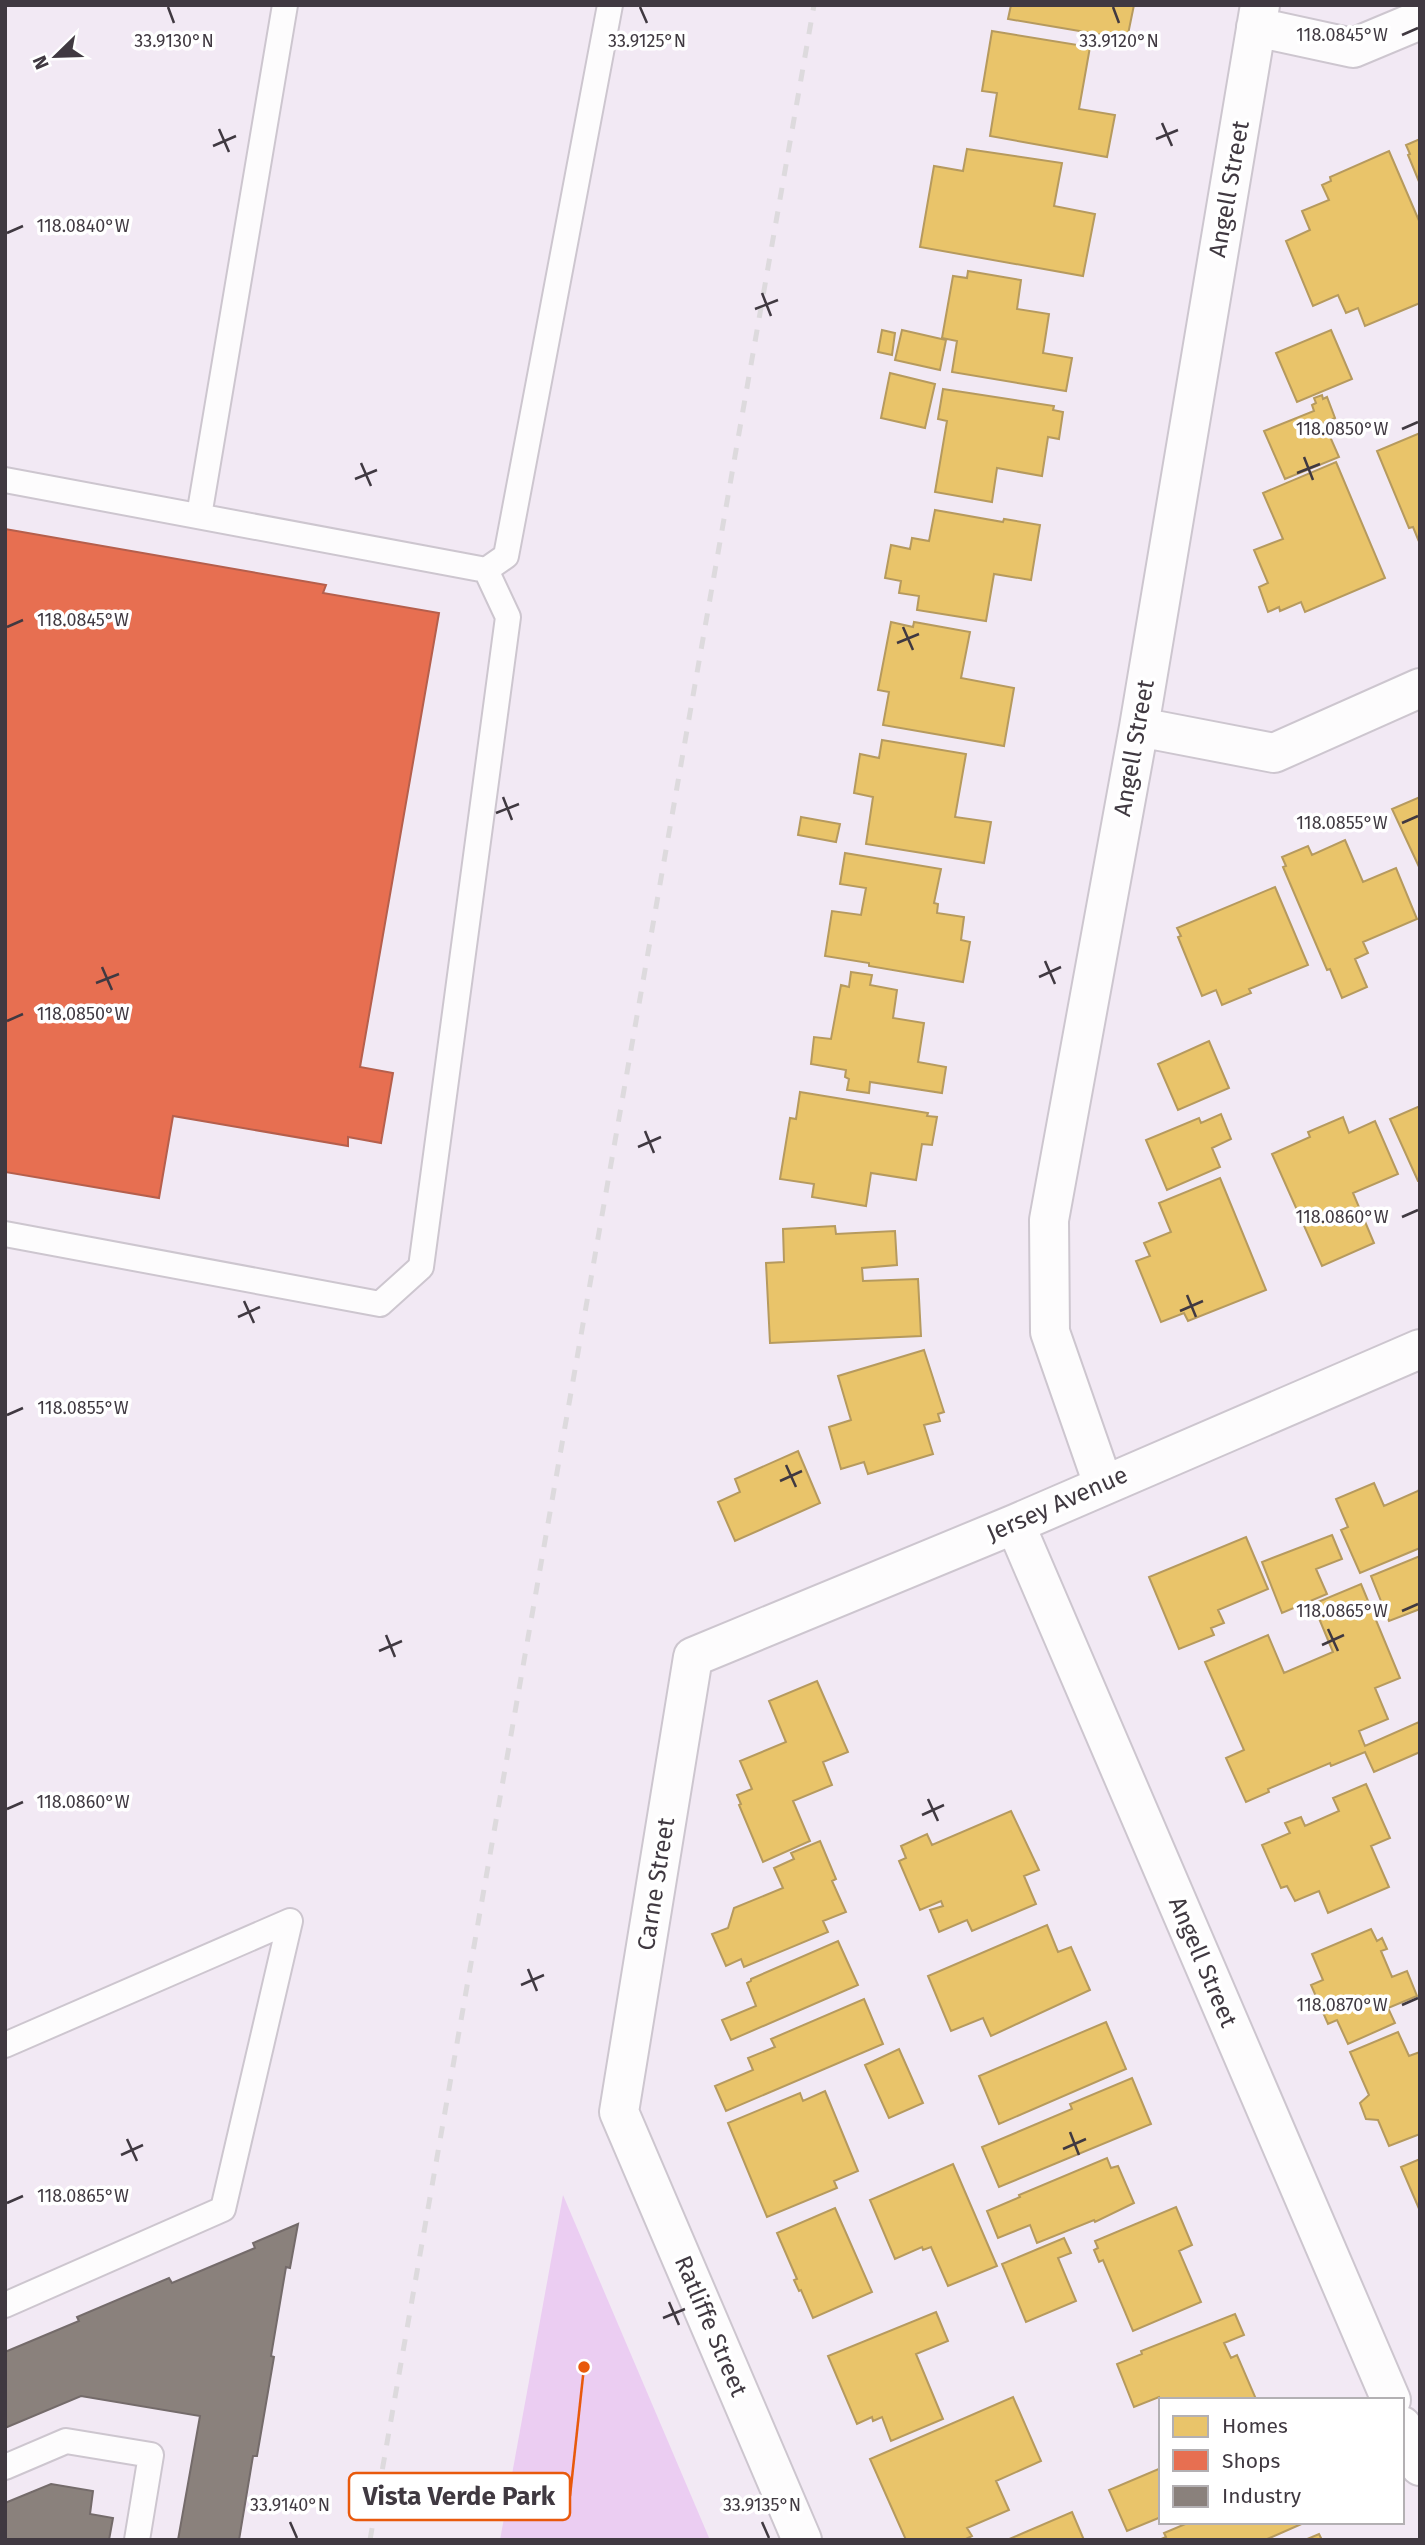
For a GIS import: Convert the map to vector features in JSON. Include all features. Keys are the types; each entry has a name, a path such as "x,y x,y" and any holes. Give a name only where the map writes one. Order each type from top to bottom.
{"street":[{"path":"1258,16 1353,48 1420,20"},
{"name":"Angell Street","path":"1103,1484 1050,1332 1049,1220 1139,727 1258,16"},
{"path":"1139,727 1274,752 1420,688"},
{"name":"Jersey Avenue","path":"693,1657 1015,1524 1420,1349"},
{"name":"Angell Street","path":"1015,1524 1390,2398"},
{"name":"Carne Street","path":"620,2112 693,1657"},
{"name":"Ratliffe Street","path":"620,2112 802,2540"},
{"path":"1404,2430 1420,2466"}],"lane":[{"path":"198,516 285,5"},
{"path":"5,480 486,569 506,556 610,5"},
{"path":"5,1234 380,1304 421,1266 508,617 486,569"},
{"path":"5,2045 290,1920 223,2210 5,2305"},
{"path":"5,2467 66,2441 151,2455 137,2540"}],"shaded area":[{"path":"563,2195 710,2540 500,2540"}],"building: Homes":[{"path":"1011,5 1134,5 1127,39 1008,19"},
{"path":"992,31 1090,47 1079,109 1115,115 1107,157 990,136 997,93 982,91"},
{"path":"1420,139 1420,184 1406,145"},
{"path":"967,149 1062,163 1054,206 1095,214 1083,276 920,247 934,166 963,171"},
{"path":"1389,151 1420,223 1420,303 1365,326 1358,308 1346,313 1338,295 1313,306 1286,241 1310,230 1302,211 1329,200 1322,185 1331,181 1330,177"},
{"path":"968,271 1021,280 1017,309 1049,314 1043,353 1072,358 1066,391 952,372 957,341 942,338 953,276 967,278"},
{"path":"882,330 895,333 892,355 878,352"},
{"path":"902,330 946,340 940,370 895,360"},
{"path":"1331,330 1352,379 1297,402 1276,353"},
{"path":"890,373 935,384 925,428 881,418"},
{"path":"943,389 1054,406 1053,410 1063,412 1059,439 1048,437 1042,476 997,468 992,502 935,492 947,421 938,419"},
{"path":"1322,395 1323,399 1327,397 1335,418 1324,423 1339,457 1285,479 1264,431 1314,411 1314,398"},
{"path":"1420,433 1420,544 1413,527 1409,528 1377,451"},
{"path":"1336,462 1385,578 1305,612 1301,602 1280,611 1279,607 1268,612 1259,587 1268,583 1254,550 1283,539 1263,493"},
{"path":"935,510 1003,522 1004,519 1040,525 1031,580 994,574 986,621 917,610 919,596 899,593 901,581 885,578 891,545 910,549 912,538 929,541"},
{"path":"891,622 913,627 914,622 970,632 961,678 1014,688 1004,746 883,725 889,692 878,690"},
{"path":"882,740 966,754 955,817 991,822 984,863 866,844 873,797 854,793 860,754 879,758"},
{"path":"1420,797 1420,869 1392,809"},
{"path":"801,817 840,824 836,842 798,835"},
{"path":"1345,840 1363,882 1396,868 1417,919 1363,942 1368,953 1355,959 1367,987 1342,998 1330,969 1327,970 1283,867 1286,866 1282,857 1308,846 1312,855"},
{"path":"845,853 941,869 934,903 938,904 937,913 964,917 961,940 970,942 963,982 825,956 832,911 861,915 866,888 840,884"},
{"path":"1275,887 1308,965 1249,989 1251,993 1222,1005 1216,990 1202,996 1178,937 1181,936 1177,928"},
{"path":"851,972 872,975 870,985 897,990 893,1018 924,1023 918,1062 946,1067 942,1093 870,1082 869,1093 847,1090 849,1079 845,1077 846,1070 811,1064 814,1037 831,1039 841,985 849,987"},
{"path":"1209,1041 1229,1088 1178,1110 1158,1064"},
{"path":"800,1092 928,1113 927,1116 937,1117 932,1145 922,1144 916,1180 871,1173 866,1206 812,1197 814,1184 780,1179 790,1118 796,1119"},
{"path":"1420,1106 1420,1181 1418,1181 1390,1119"},
{"path":"1221,1114 1231,1139 1212,1148 1220,1167 1167,1190 1146,1140 1199,1118 1201,1123"},
{"path":"1343,1117 1349,1133 1375,1121 1398,1174 1353,1193 1374,1243 1322,1266 1272,1154 1310,1137 1308,1132"},
{"path":"1220,1178 1266,1290 1188,1321 1184,1313 1161,1322 1136,1261 1150,1256 1144,1243 1171,1232 1159,1203"},
{"path":"835,1226 836,1234 895,1231 897,1265 862,1268 863,1281 918,1279 921,1336 770,1343 766,1263 784,1262 783,1229"},
{"path":"924,1350 944,1412 938,1414 940,1421 924,1425 933,1454 868,1474 864,1462 841,1469 829,1427 851,1420 838,1376"},
{"path":"798,1451 820,1503 735,1541 718,1502 740,1492 735,1479"},
{"path":"1374,1483 1384,1506 1420,1488 1420,1548 1360,1573 1341,1530 1348,1527 1336,1499"},
{"path":"1332,1535 1342,1559 1316,1569 1327,1594 1282,1613 1262,1562"},
{"path":"1246,1537 1268,1589 1218,1610 1224,1623 1211,1628 1214,1635 1179,1649 1149,1577"},
{"path":"1420,1556 1420,1609 1389,1621 1371,1576"},
{"path":"1361,1584 1400,1678 1375,1688 1388,1719 1359,1731 1365,1746 1419,1722 1420,1752 1374,1772 1365,1752 1331,1766 1330,1763 1268,1789 1269,1792 1246,1802 1226,1758 1244,1750 1205,1662 1268,1635 1284,1673 1333,1652 1313,1604"},
{"path":"817,1681 848,1752 823,1762 832,1785 793,1801 810,1841 763,1862 739,1805 741,1804 737,1795 752,1789 740,1761 786,1742 769,1701"},
{"path":"1366,1784 1390,1838 1371,1846 1389,1887 1328,1913 1319,1891 1295,1901 1287,1886 1281,1888 1262,1845 1290,1833 1285,1823 1301,1817 1305,1826 1339,1811 1333,1798"},
{"path":"1011,1811 1039,1870 1024,1876 1036,1904 972,1931 967,1920 939,1932 930,1910 943,1906 941,1901 920,1910 899,1861 906,1858 901,1846 927,1834 932,1845"},
{"path":"820,1841 836,1879 832,1881 846,1912 823,1921 828,1932 744,1967 741,1959 726,1966 712,1934 728,1928 734,1908 783,1888 774,1868 794,1859 791,1853"},
{"path":"1047,1925 1058,1952 1071,1947 1090,1990 991,2036 983,2018 951,2031 928,1976"},
{"path":"1371,1929 1377,1941 1382,1938 1387,1949 1381,1951 1392,1977 1407,1971 1417,1996 1388,2008 1395,2023 1348,2044 1337,2020 1328,2024 1311,1985 1323,1980 1312,1954"},
{"path":"838,1941 858,1985 731,2040 722,2020 756,2006 747,1983 751,1979"},
{"path":"864,1999 883,2044 726,2111 715,2086 753,2070 748,2058 775,2047 771,2039"},
{"path":"1106,2022 1126,2069 999,2124 979,2076"},
{"path":"1398,2032 1409,2056 1420,2052 1420,2134 1389,2146 1378,2120 1366,2119 1360,2103 1369,2095 1350,2052"},
{"path":"899,2049 923,2103 889,2118 865,2065"},
{"path":"1132,2078 1151,2124 999,2187 982,2147 1072,2109 1070,2104"},
{"path":"825,2091 858,2171 834,2181 837,2188 767,2217 728,2123 800,2093 803,2101"},
{"path":"1107,2158 1111,2168 1118,2166 1134,2203 1095,2222 1094,2220 1037,2243 1030,2225 998,2238 987,2211"},
{"path":"1420,2159 1420,2211 1401,2167"},
{"path":"953,2164 997,2266 948,2286 931,2247 923,2250 922,2247 895,2259 870,2200"},
{"path":"1176,2207 1192,2245 1179,2251 1201,2302 1133,2331 1103,2260 1099,2262 1094,2250 1098,2248 1095,2241"},
{"path":"835,2208 872,2292 813,2318 794,2280 797,2279 777,2233"},
{"path":"1064,2238 1071,2253 1058,2258 1076,2301 1026,2322 1002,2264"},
{"path":"936,2312 948,2341 916,2354 943,2419 891,2441 882,2417 873,2421 872,2417 857,2424 828,2356"},
{"path":"1235,2314 1244,2335 1224,2343 1231,2358 1237,2355 1256,2398 1159,2397 1134,2407 1117,2364 1142,2354 1141,2351"},
{"path":"1013,2397 1041,2461 996,2481 1009,2510 967,2528 972,2536 964,2540 906,2540 870,2459"},
{"path":"1159,2469 1159,2518 1127,2531 1109,2490"},
{"path":"1072,2512 1084,2540 1007,2540"},
{"path":"1185,2524 1301,2524 1265,2540 1159,2540 1166,2537 1164,2533"},
{"path":"1319,2534 1322,2540 1305,2540"}],"building: Shops":[{"path":"5,529 326,585 323,593 439,613 360,1067 393,1073 381,1143 348,1137 348,1146 173,1116 159,1198 5,1172"}],"building: Industry":[{"path":"298,2224 290,2268 286,2267 257,2456 253,2456 239,2540 178,2540 200,2416 81,2396 5,2428 5,2352 79,2321 77,2317 169,2278 172,2283 255,2248 253,2243"},
{"path":"51,2484 93,2491 90,2514 113,2518 109,2540 5,2540 5,2503"}],"railway":[{"path":"370,2540 814,5"}],"place":[{"name":"Vista Verde Park","path":"584,2367"}]}
